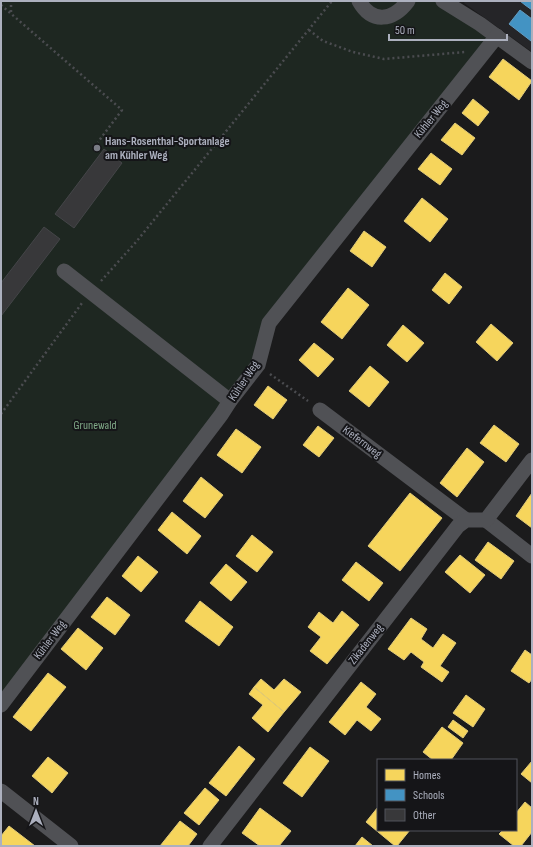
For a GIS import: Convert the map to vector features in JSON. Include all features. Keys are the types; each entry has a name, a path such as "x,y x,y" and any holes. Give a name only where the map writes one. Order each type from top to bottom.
{"street":[{"path":"358,1 368,13 376,17 389,16 401,10 408,1"},
{"path":"443,1 480,24 532,62"},
{"name":"Kühler Weg","path":"1,705 222,415 230,401 258,365 269,323 497,36"},
{"path":"64,271 230,401"},
{"name":"Kiefernweg","path":"320,410 466,520"},
{"path":"486,520 532,460"},
{"path":"466,520 486,520 532,556"},
{"name":"Zikadenweg","path":"210,846 458,526 466,520"},
{"path":"1,791 71,846"}],"path":[{"path":"11,1 11,12"},
{"path":"1,414 91,292 136,242 332,1"},
{"path":"1,5 11,12 122,110 98,142"},
{"path":"309,30 323,41 353,52 384,59 459,52 477,51 484,53"},
{"path":"258,365 320,410"}],"shaded area":[{"path":"465,1 532,1 532,52 464,3"}],"green space":[{"name":"Grunewald","path":"1,1 445,1 496,35 269,323 258,365 1,705"}],"building: Homes":[{"path":"503,59 532,81 519,100 489,77"},
{"path":"473,99 489,112 478,126 462,113"},
{"path":"455,123 475,138 462,155 441,140"},
{"path":"431,153 452,169 440,185 418,169"},
{"path":"422,198 448,219 430,242 404,221"},
{"path":"364,231 386,247 372,267 350,251"},
{"path":"445,273 462,287 449,304 432,290"},
{"path":"348,288 369,305 342,339 321,322"},
{"path":"491,324 513,343 497,361 476,342"},
{"path":"403,325 424,343 407,362 387,345"},
{"path":"314,343 334,359 318,377 299,360"},
{"path":"370,366 389,382 369,407 349,391"},
{"path":"268,386 287,400 273,419 254,405"},
{"path":"494,425 519,444 506,462 480,443"},
{"path":"318,426 334,438 319,457 303,445"},
{"path":"236,429 261,447 242,473 217,455"},
{"path":"467,448 484,462 457,497 440,483"},
{"path":"201,477 223,495 205,518 183,501"},
{"path":"410,493 442,518 400,571 368,546"},
{"path":"532,493 532,528 516,516"},
{"path":"172,512 201,536 187,554 158,530"},
{"path":"252,535 273,552 257,572 236,556"},
{"path":"488,542 514,561 501,579 475,560"},
{"path":"460,555 485,575 470,593 445,572"},
{"path":"138,556 158,572 141,592 122,576"},
{"path":"356,562 383,583 369,601 342,580"},
{"path":"226,564 247,582 231,601 210,583"},
{"path":"107,597 130,615 115,635 91,617"},
{"path":"200,601 233,627 219,646 185,621"},
{"path":"342,611 359,625 327,664 310,651 321,637 308,627 319,612 333,623"},
{"path":"411,618 427,629 421,639 433,648 443,634 456,643 440,666 449,672 442,682 421,667 424,662 411,652 404,660 388,649"},
{"path":"78,628 103,648 86,670 61,649"},
{"path":"525,650 532,655 532,679 529,683 511,671"},
{"path":"48,673 66,687 31,731 13,717"},
{"path":"261,679 274,690 284,679 301,692 284,712 254,687"},
{"path":"361,682 376,694 366,707 381,719 371,731 357,720 345,735 329,722"},
{"path":"254,687 284,712 268,732 252,718 263,705 249,694"},
{"path":"466,695 485,709 473,727 453,713"},
{"path":"453,720 468,731 463,738 448,727"},
{"path":"442,727 463,743 452,759 432,759 423,752"},
{"path":"239,746 255,759 226,796 209,783"},
{"path":"310,747 329,761 302,797 283,783"},
{"path":"48,757 68,773 52,793 32,776"},
{"path":"532,761 532,783 521,774"},
{"path":"205,788 219,800 199,825 184,813"},
{"path":"525,802 532,808 532,832 521,846 514,846 499,834 502,831 517,831 517,812"},
{"path":"260,808 291,831 279,846 260,846 242,833"},
{"path":"377,808 377,831 409,831 397,846 395,846 366,822"},
{"path":"180,821 197,834 188,846 160,846"},
{"path":"9,826 35,846 1,846 1,836"},
{"path":"362,837 373,846 355,846"}],"building: Schools":[{"path":"520,1 532,1 532,10 525,5"},
{"path":"520,10 532,19 531,41 509,24"}],"building: Other":[{"path":"104,149 122,163 74,228 55,214"},
{"path":"44,227 60,239 1,316 1,283"}],"place":[{"name":"Hans-Rosenthal-Sportanlage am Kühler Weg","path":"97,148"}]}
